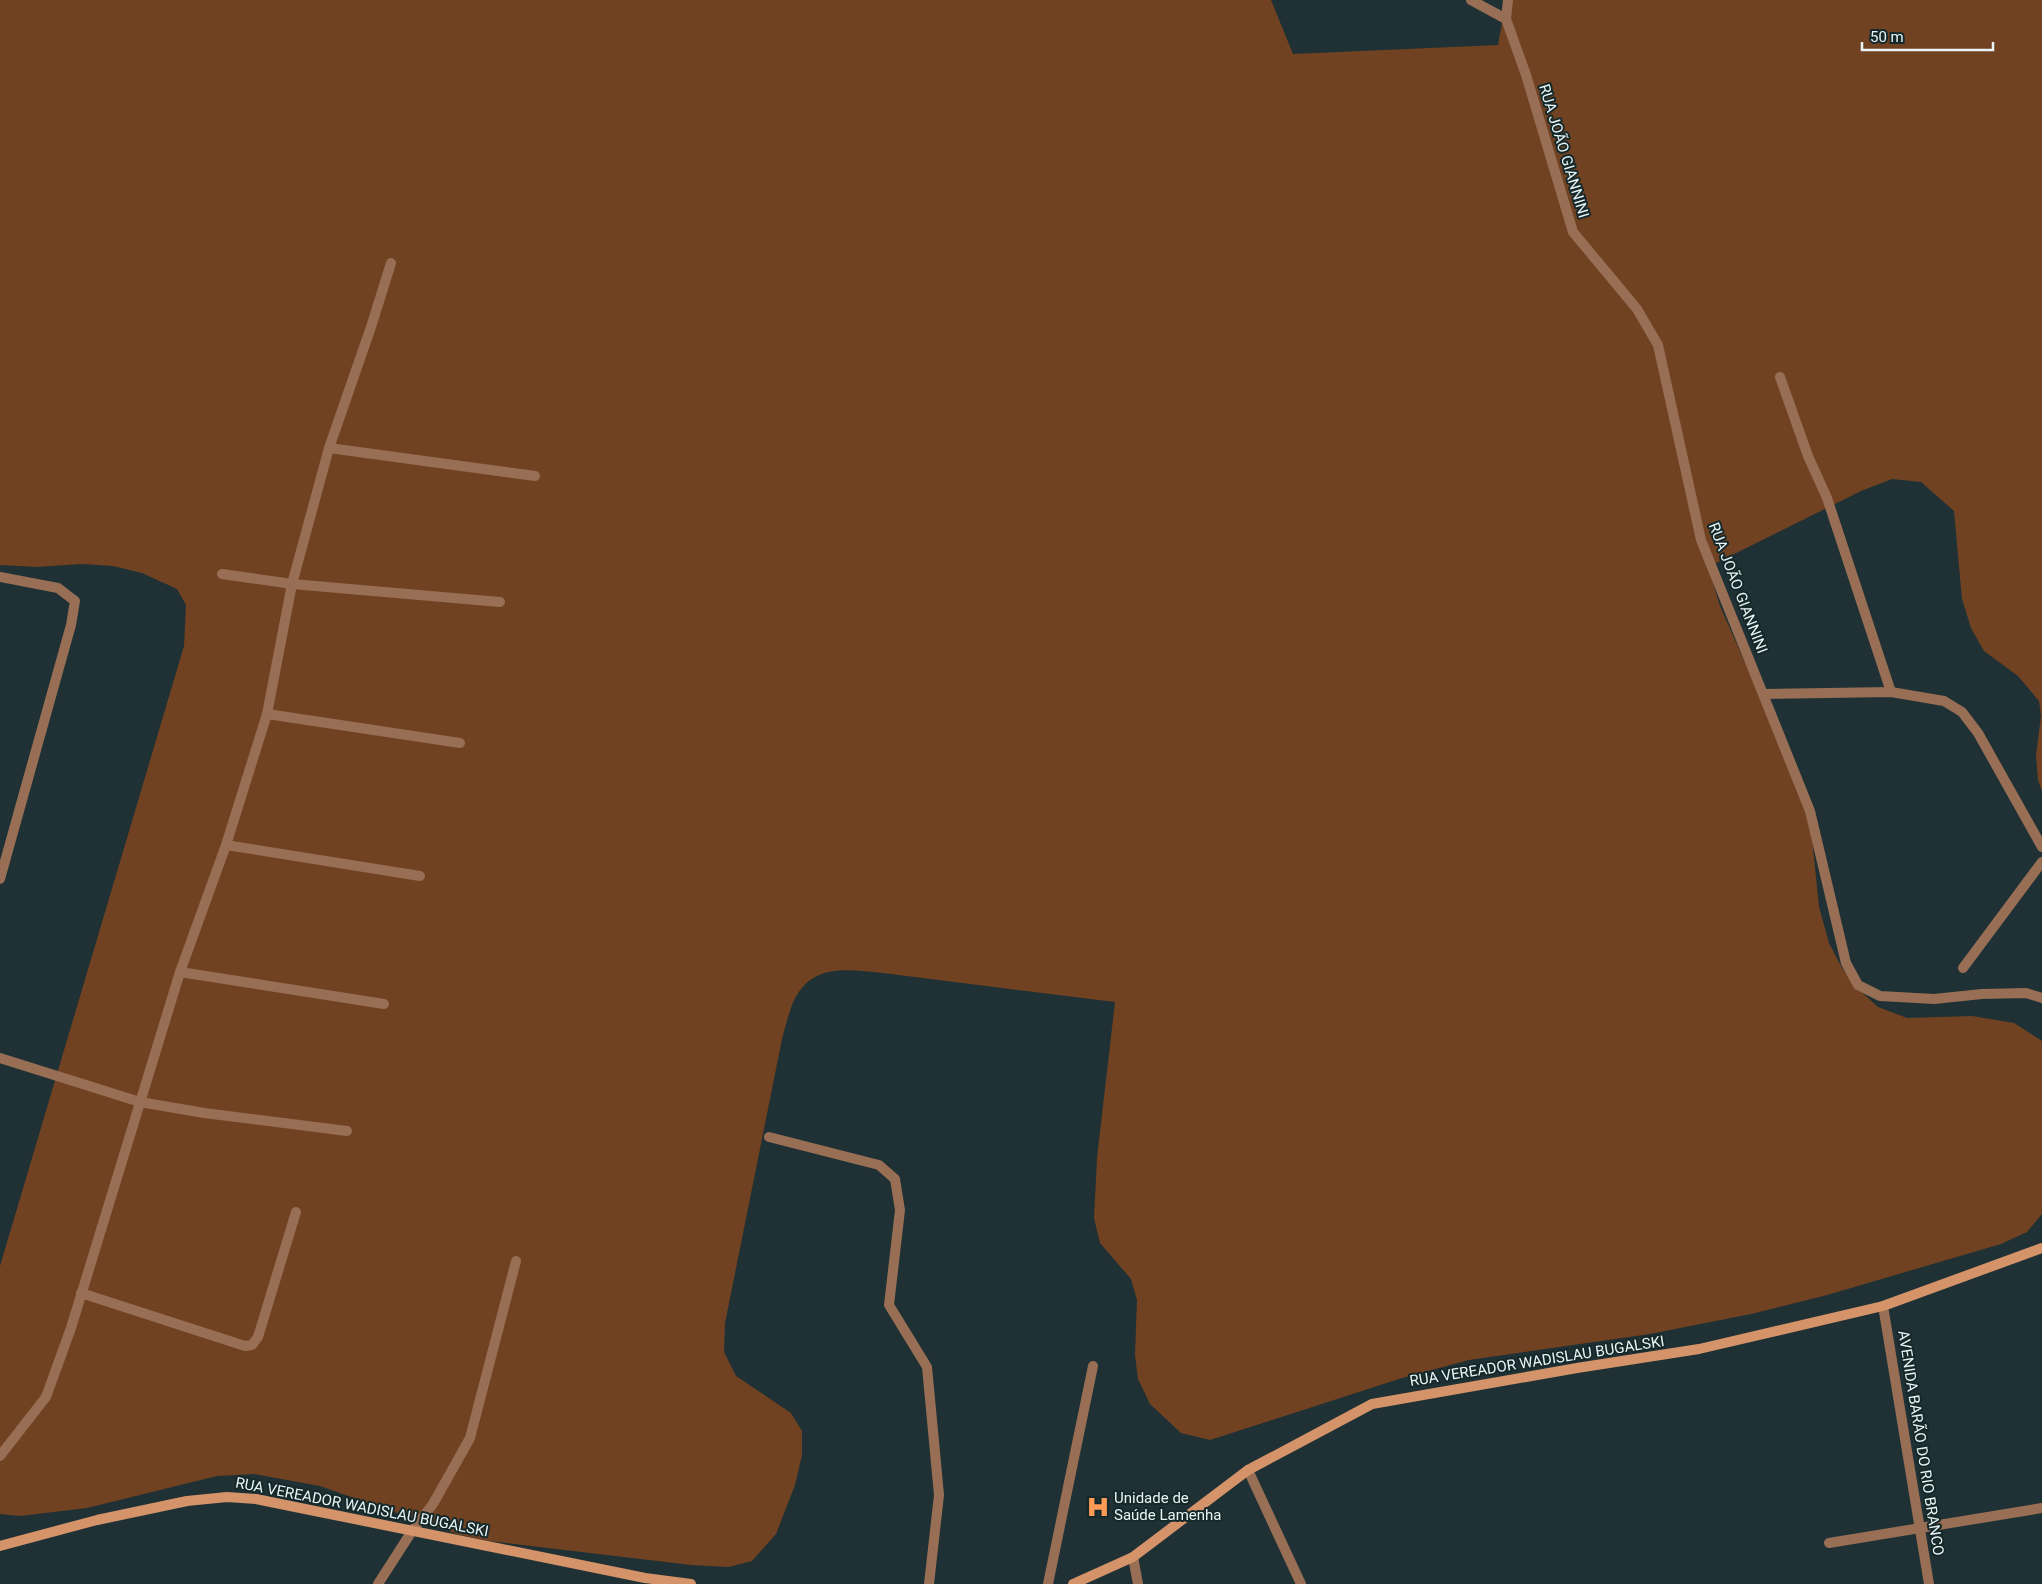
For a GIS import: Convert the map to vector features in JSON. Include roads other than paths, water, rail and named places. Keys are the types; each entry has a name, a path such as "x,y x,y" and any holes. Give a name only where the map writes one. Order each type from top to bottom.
{"main road":[{"name":"RUA VEREADOR WADISLAU BUGALSKI","path":"1073,1584 1133,1557 1248,1470 1372,1404 1568,1369 1699,1349 1883,1306 2042,1248"},
{"name":"RUA VEREADOR WADISLAU BUGALSKI","path":"0,1546 42,1534 186,1501 227,1496 256,1499 645,1578 691,1584"}],"street":[{"path":"1471,0 1506,19 1508,0"},
{"name":"RUA JOÃO GIANNINI","path":"1506,19 1526,75 1573,232 1637,309 1658,345 1700,540 1810,811 1846,963 1858,985 1880,996 1934,999 1982,994 2026,993 2042,998"},
{"path":"0,1456 46,1397 82,1293 180,972 226,845 267,714 292,584 329,448 371,327 390,263"},
{"path":"1780,377 1808,456 1827,498 1892,692"},
{"path":"329,448 535,476"},
{"path":"222,574 292,584 500,602"},
{"path":"0,577 58,588 75,601 71,625 0,879"},
{"path":"1763,694 1892,692 1944,702 1962,712 1978,733 2042,847"},
{"path":"267,714 460,743"},
{"path":"226,845 420,876"},
{"path":"1963,968 2042,862"},
{"path":"180,972 384,1004"},
{"path":"0,1058 140,1102 204,1113 347,1131"},
{"path":"768,1137 879,1165 895,1179 900,1210 888,1305 927,1367 939,1495 930,1584"},
{"path":"82,1293 245,1346 252,1345 258,1337 296,1212"},
{"path":"378,1584 412,1531 433,1504 470,1438 516,1261"},
{"name":"AVENIDA BARÃO DO RIO BRANCO","path":"1883,1306 1929,1584"},
{"path":"1048,1584 1093,1366"},
{"path":"1248,1470 1301,1584"},
{"path":"1829,1543 2042,1508"},
{"path":"1133,1557 1138,1584"}],"place":[{"name":"Unidade de Saúde Lamenha","path":"1098,1507"}]}
